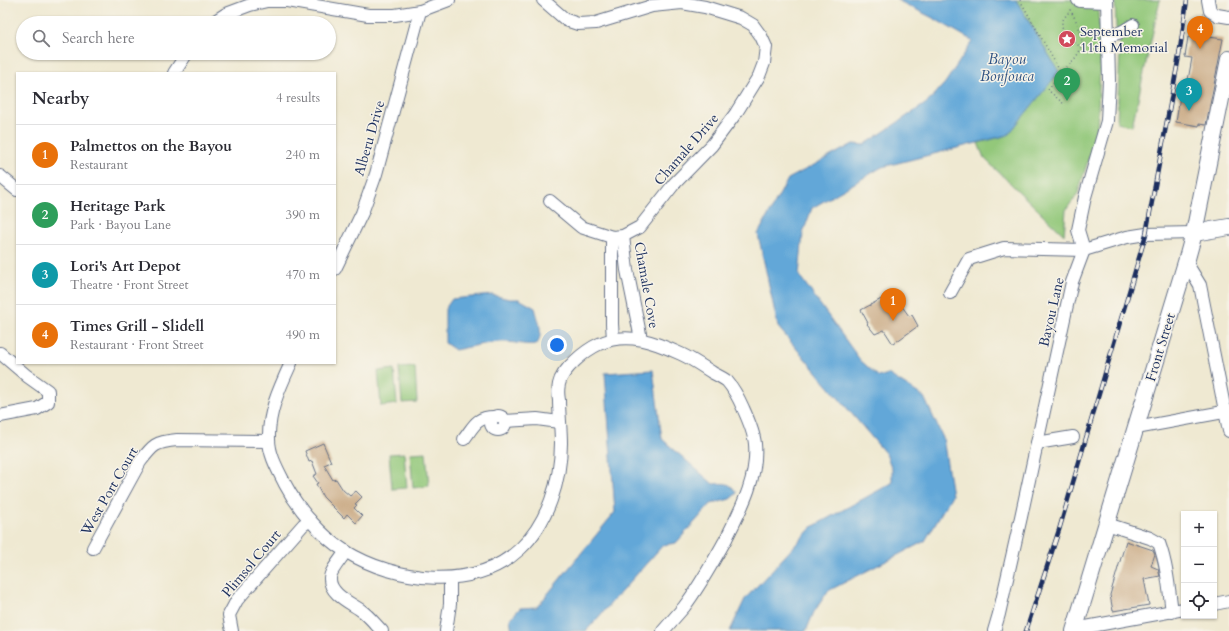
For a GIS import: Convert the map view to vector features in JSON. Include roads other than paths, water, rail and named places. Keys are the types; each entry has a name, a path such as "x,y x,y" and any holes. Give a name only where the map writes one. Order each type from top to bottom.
{"main road":[{"name":"Front Street","path":"1074,630 1194,233 1229,59"},
{"path":"1194,233 1229,227"}],"street":[{"path":"223,16 250,5 267,1 287,1 368,15 395,15 420,11 449,0"},
{"name":"Chamale Drive","path":"543,0 566,20 578,24 596,22 652,6 682,3 705,6 741,18 753,25 761,36 766,47 764,63 759,76 736,113 712,146 674,184 640,227 618,236"},
{"path":"1208,0 1210,11 1217,15 1229,17"},
{"path":"1083,1 1107,1 1109,80 1107,122 1085,198 1078,230 1084,250"},
{"name":"Alberu Drive","path":"336,267 362,213 376,174 420,11"},
{"path":"1108,35 1115,35 1123,32 1133,25"},
{"path":"175,72 182,60"},
{"path":"0,176 16,189"},
{"path":"550,201 581,227 618,236"},
{"path":"950,293 969,260 1004,248 1084,250 1127,237 1146,234 1194,233"},
{"name":"Chamale Cove","path":"618,236 627,270 641,339"},
{"name":"Chamale Cove","path":"613,339 612,324 618,236"},
{"name":"Bayou Lane","path":"994,631 1006,584 1072,282 1084,250"},
{"path":"1186,262 1200,285 1227,412 1229,432"},
{"path":"291,364 276,397 272,411 269,441 272,456 287,489 310,520 333,542 346,551 395,572 423,577 450,578 479,572 499,564 513,556 529,540 545,514 555,489 560,465 561,443 559,384 564,371 590,349 613,339 641,339 658,344 688,358 726,381 737,395 748,418 755,441 755,462 750,488 741,509 713,562 684,606 663,631"},
{"path":"0,353 27,376 48,391 48,402 37,409 0,416"},
{"path":"1136,428 1227,412"},
{"path":"464,439 478,421 485,417 500,419 537,419 560,422"},
{"path":"1037,443 1073,437"},
{"name":"West Port Court","path":"93,548 140,462 150,449 157,444 163,441 177,440 269,441"},
{"name":"Plimsol Court","path":"232,631 229,615 237,600 303,525 310,520"},
{"path":"1107,524 1150,538 1160,543 1168,581 1172,612"},
{"path":"346,551 331,573 331,584 337,594 362,611 382,631"},
{"path":"446,631 450,604 450,578"},
{"path":"1217,603 1229,601"},
{"path":"1074,630 1181,610"}],"water":[{"name":"Bayou Bonfouca","path":"897,0 1016,0 1059,72 1008,135 882,167 812,208 803,233 799,275 860,360 879,377 888,374 924,397 943,438 952,495 925,541 828,591 814,612 806,631 730,631 745,599 812,527 892,483 892,469 886,454 778,327 758,234 788,179 853,144 864,145 928,102 945,83 973,41 933,18"},
{"path":"492,295 509,299 519,299 535,308 540,331 537,344 499,342 455,350 445,343 445,309 452,299"},
{"path":"653,370 662,439 713,484 727,484 737,493 730,499 711,504 676,543 663,545 586,631 512,631 510,619 520,608 537,607 615,512 605,373"}],"railway":[{"path":"1026,631 1059,530 1146,234 1179,56 1187,0"}],"place":[{"name":"September 11th Memorial","path":"1067,39"},
{"name":"Times Grill - Slidell","path":"1200,49"},
{"name":"Heritage Park","path":"1067,101"},
{"name":"Lori's Art Depot","path":"1189,111"},
{"name":"Palmettos on the Bayou","path":"893,321"}]}
